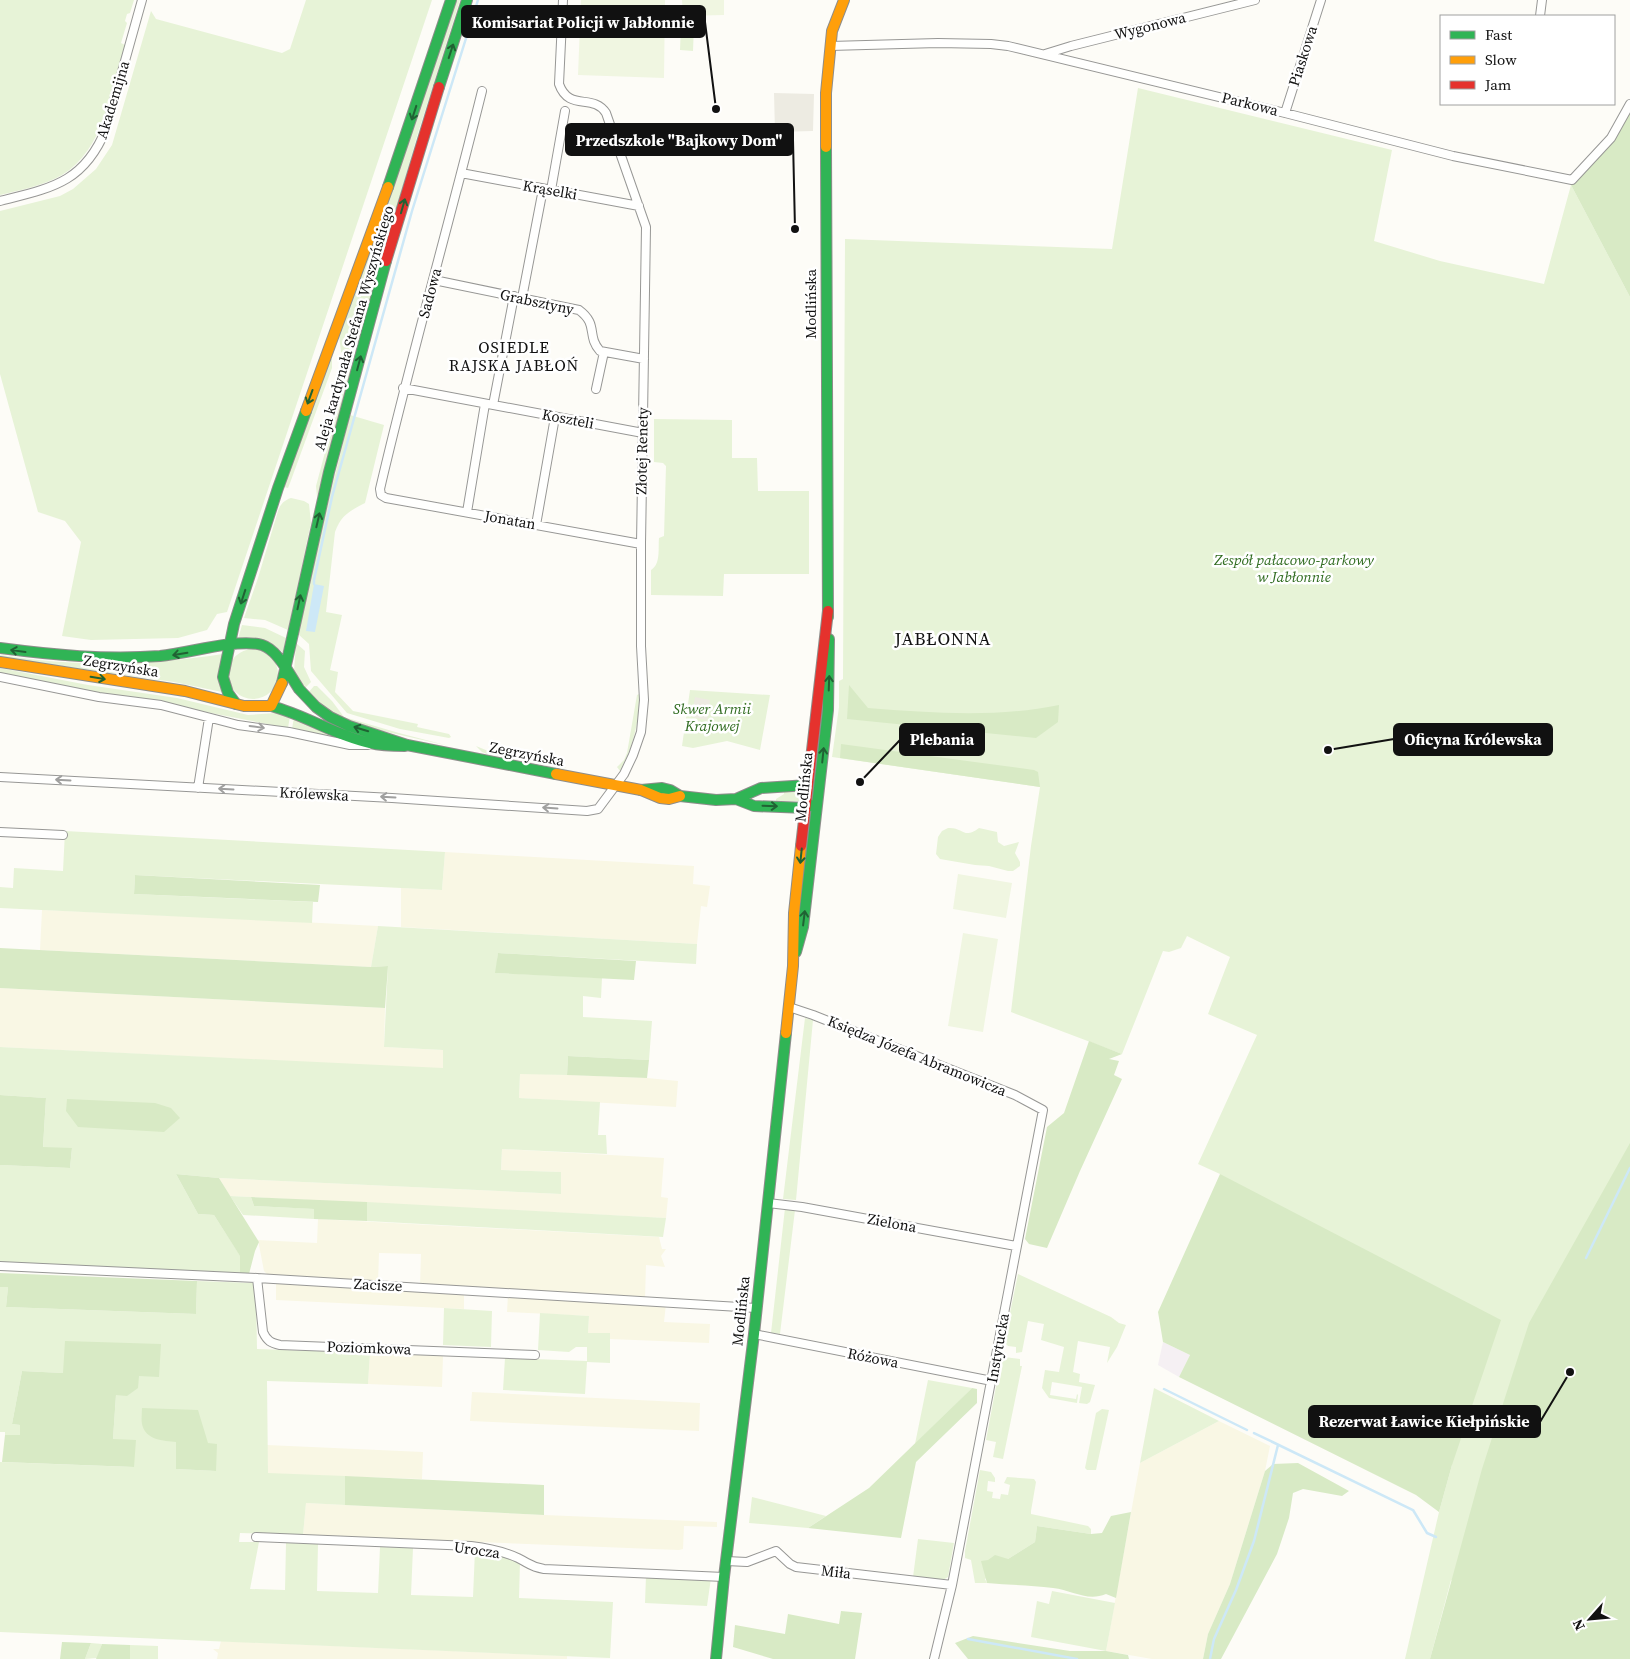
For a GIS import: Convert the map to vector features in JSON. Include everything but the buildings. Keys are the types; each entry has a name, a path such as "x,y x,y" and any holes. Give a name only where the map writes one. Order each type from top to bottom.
{"main road":[{"name":"Aleja kardynała Stefana Wyszyńskiego","path":"228,647 278,488 401,152 450,0"},
{"name":"Aleja kardynała Stefana Wyszyńskiego","path":"286,668 307,567 335,449 413,172 467,0"},
{"name":"Modlińska","path":"793,966 803,926 828,710 830,656 828,611 826,93 832,31 844,0"},
{"name":"Modlińska","path":"716,1659 724,1577 754,1334 789,1007 793,966 793,926 828,611"},
{"path":"248,644 266,646 276,654 286,668 280,690 271,706 236,704 228,693 223,677 228,647 248,644"},
{"name":"Zegrzyńska","path":"0,648 53,656 121,659 173,655 228,647"},
{"name":"Zegrzyńska","path":"0,662 184,691 236,704"},
{"name":"Zegrzyńska","path":"286,668 298,688 325,715 344,724 387,737 407,746 641,790 652,797 670,799 680,796 716,800 736,799 761,788 789,785 808,786"},
{"name":"Zegrzyńska","path":"271,706 293,712 340,733 375,745 390,747 407,746"},
{"path":"806,808 818,800 808,786"},
{"name":"Zegrzyńska","path":"736,799 754,806 806,808"}],"street":[{"name":"Akademijna","path":"0,201 60,183 77,172 92,155 106,129 142,0"},
{"name":"Złotej Renety","path":"563,0 560,78 562,90 570,99 596,104 603,109 608,117 646,227 641,544 641,646 644,700 641,732 624,774 616,786"},
{"name":"Wygonowa","path":"1045,54 1255,0"},
{"name":"Piaskowa","path":"1285,112 1321,0"},
{"path":"1540,15 1542,0"},
{"name":"Parkowa","path":"830,46 991,44 1045,54 1285,112 1453,156 1572,180 1611,138 1630,104"},
{"name":"Sadowa","path":"381,495 380,489 403,388 434,280 482,91"},
{"path":"467,512 489,404 547,189 565,110"},
{"name":"Krąselki","path":"461,173 639,206"},
{"name":"Grabsztyny","path":"434,280 579,310 587,316 592,324 595,346 604,352"},
{"path":"596,389 604,352 644,359"},
{"name":"Koszteli","path":"403,388 643,433"},
{"path":"536,525 555,417"},
{"name":"Jonatan","path":"381,495 386,498 641,544"},
{"path":"0,677 99,698 161,705 238,725 289,732 350,744 375,745"},
{"path":"198,788 210,718"},
{"name":"Królewska","path":"0,777 392,798 587,811 598,809 616,786"},
{"path":"0,832 63,835"},
{"name":"Księdza Józefa Abramowicza","path":"789,1007 1006,1092 1043,1110"},
{"name":"Instytucka","path":"934,1659 952,1585 1043,1110"},
{"name":"Zielona","path":"768,1203 802,1207 1016,1246"},
{"name":"Zacisze","path":"0,1266 257,1278 756,1308"},
{"name":"Poziomkowa","path":"257,1278 263,1332 266,1340 272,1343 535,1355"},
{"name":"Różowa","path":"754,1334 992,1381"},
{"name":"Urocza","path":"256,1538 471,1546 495,1550 518,1558 532,1567 544,1569 724,1577"},
{"name":"Miła","path":"726,1561 747,1562 776,1552 796,1567 952,1585"}],"shaded area":[{"path":"774,93 814,94 813,131 775,132"},
{"path":"695,697 710,700 707,720 692,717"},
{"path":"445,852 694,866 693,884 710,886 707,907 701,906 697,944 401,927 401,888 442,890"},
{"path":"42,910 378,926 371,967 40,950"},
{"path":"0,988 385,1008 384,1047 443,1050 443,1069 0,1047"},
{"path":"520,1073 678,1081 676,1107 519,1098"},
{"path":"502,1149 664,1158 661,1197 668,1198 666,1218 230,1196 219,1178 561,1194 561,1172 501,1170"},
{"path":"318,1219 659,1237 662,1249 666,1249 661,1256 665,1267 646,1265 645,1299 420,1286 421,1254 379,1253 378,1283 270,1277 264,1271 258,1240 317,1243"},
{"path":"276,1282 464,1293 464,1309 276,1300"},
{"path":"508,1295 666,1304 664,1322 710,1324 709,1343 610,1339 610,1333 588,1333 589,1316 507,1312"},
{"path":"1163,1342 1190,1355 1179,1377 1158,1365"},
{"path":"370,1353 443,1356 442,1387 368,1384"},
{"path":"472,1392 700,1403 699,1431 470,1421"},
{"path":"1219,1421 1270,1446 1265,1471 1230,1584 1208,1634 1203,1659 1152,1659 1106,1651 1140,1463"},
{"path":"267,1445 423,1452 422,1479 268,1474"},
{"path":"306,1503 717,1522 717,1527 684,1526 683,1549 679,1550 303,1535"},
{"path":"221,1641 567,1656 567,1659 217,1659 218,1653 213,1649 219,1649"}],"green space":[{"path":"0,0 134,0 125,21 127,23 121,43 125,45 110,99 97,134 88,150 76,164 55,179 0,195"},
{"path":"306,0 432,0 227,612 217,614 207,630 178,638 91,640 62,636 81,542 65,521 38,512 0,374 0,211 60,196 73,189 96,169 112,145 151,11 156,19 282,53 290,49"},
{"path":"453,0 460,0 418,133 359,339 355,347 345,354 341,352 339,335"},
{"path":"581,0 665,0 664,78 578,75"},
{"path":"682,0 724,0 724,15 683,16"},
{"path":"681,25 694,25 693,51 680,50"},
{"name":"Zespół pałacowo-parkowy w Jabłonnie","path":"1138,88 1392,150 1374,241 1440,261 1544,284 1571,185 1630,297 1630,1659 1451,1580 1430,1659 1405,1659 1439,1512 1452,1465 1220,1174 1198,1164 1257,1035 1208,1014 1230,957 1187,936 1181,948 1169,952 1163,951 1122,1054 1011,1012 1040,787 832,757 839,707 839,681 843,679 845,239 1112,249"},
{"path":"1630,109 1630,297 1571,185 1612,140"},
{"path":"330,359 332,359 332,368 288,488 284,487"},
{"path":"352,367 317,497 316,486 346,374"},
{"path":"350,415 384,425 365,503 347,514 340,521 335,532 326,612 342,615 330,670 338,672 335,692 353,711 418,724 417,727 449,734 451,737 449,738 400,729 347,713 311,671 309,644 298,634 314,559"},
{"path":"654,419 732,420 732,458 757,458 758,491 809,491 809,574 724,574 723,596 651,595 651,570 658,560 659,538 664,536 666,466 663,463 654,462"},
{"path":"291,498 309,504 311,523 288,630 265,620 244,618 279,509 284,501"},
{"path":"242,625 265,628 286,638 283,652 272,644 258,638 238,639"},
{"path":"296,643 305,651 304,667 311,682 304,689 294,671"},
{"path":"253,649 263,651 271,656 276,664 278,674 276,684 271,692 263,697 253,699 243,697 235,692 230,684 228,674 230,664 235,656 243,651"},
{"path":"223,654 219,669 222,692 174,682 0,657 0,655 56,662 111,664 166,661"},
{"path":"0,668 88,685 177,698 248,715 276,713 290,716 288,728 180,707 78,691 0,675"},
{"path":"849,685 868,708 940,713 988,713 1012,712 1059,705 1058,722 1036,738 847,719"},
{"path":"314,686 317,686 332,701 344,717 449,746 374,729 344,719 326,709 308,693"},
{"name":"Skwer Armii Krajowej","path":"690,690 770,695 760,750 727,741 693,748 682,746"},
{"path":"639,694 635,733 620,771 617,767 624,760 627,753 637,695"},
{"path":"294,717 350,742 292,729"},
{"path":"841,744 1034,770 1038,772 1040,787 840,758"},
{"path":"476,746 493,753 566,767 563,769 487,754"},
{"path":"784,790 796,790 804,796 801,801 776,802 776,799 784,794"},
{"path":"948,828 966,833 979,828 997,832 998,842 1004,846 1019,842 1015,853 1020,866 1013,871 1008,871 989,866 940,859 936,854 938,837 942,831"},
{"path":"65,831 445,852 442,890 135,875 134,894 313,902 312,923 0,908 0,887 13,888 14,868 63,871"},
{"path":"958,874 1012,883 1006,918 953,909"},
{"path":"135,875 320,885 318,902 134,894"},
{"path":"378,926 697,944 696,964 498,953 496,973 602,978 601,998 583,996 583,1017 652,1021 649,1060 568,1056 567,1075 520,1074 519,1098 600,1102 598,1135 606,1135 607,1154 502,1149 501,1170 561,1172 561,1194 219,1178 176,1174 198,1214 214,1215 241,1257 240,1273 0,1262 0,1165 70,1168 72,1148 43,1148 46,1098 0,1095 0,1047 443,1068 443,1050 384,1047 388,966 371,967"},
{"path":"963,933 998,939 983,1032 948,1026"},
{"path":"0,948 371,967 388,966 385,1008 0,988"},
{"path":"498,953 636,961 634,980 495,973"},
{"path":"805,1018 813,1020 796,1200 783,1199"},
{"path":"1089,1041 1122,1054 1109,1059 1119,1061 1114,1075 1122,1079 1047,1248 1029,1244 1025,1239 1047,1127 1064,1113"},
{"path":"568,1056 649,1060 647,1078 567,1075"},
{"path":"0,1095 46,1098 43,1147 72,1148 70,1168 0,1165"},
{"path":"67,1099 155,1103 171,1108 180,1118 164,1132 78,1127 66,1111"},
{"path":"1630,1143 1630,1659 1430,1659 1482,1469 1529,1323"},
{"path":"176,1174 219,1178 259,1242 249,1274 240,1273 240,1256 214,1215 198,1214"},
{"path":"1220,1174 1501,1320 1452,1465 1439,1512 1416,1495 1179,1377 1190,1355 1163,1342 1158,1312"},
{"path":"230,1196 251,1197 254,1206 315,1209 314,1219 243,1215"},
{"path":"251,1197 367,1202 367,1221 314,1219 314,1209 254,1206"},
{"path":"367,1202 666,1218 663,1237 367,1221"},
{"path":"785,1208 795,1210 780,1334 771,1333"},
{"path":"0,1273 197,1281 196,1314 6,1307 8,1287 0,1287"},
{"path":"1018,1274 1126,1325 1117,1347 1107,1363 1110,1347 1078,1341 1073,1372 1080,1374 1079,1382 1095,1385 1090,1402 1087,1404 1079,1403 1082,1387 1052,1382 1050,1395 1076,1399 1077,1394 1077,1403 1049,1398 1042,1388 1045,1370 1059,1372 1064,1347 1041,1340 1044,1324 1028,1321 1022,1352 1016,1353 1016,1347 1008,1346 1004,1342"},
{"path":"197,1281 253,1283 256,1294 257,1349 370,1353 368,1384 267,1381 268,1473 345,1476 345,1505 306,1503 303,1535 240,1533 239,1542 259,1542 250,1589 285,1590 286,1543 318,1544 317,1591 378,1593 380,1547 413,1548 411,1595 473,1597 475,1550 480,1550 514,1558 520,1562 519,1598 613,1602 610,1658 0,1632 0,1462 133,1467 113,1439 116,1395 63,1373 22,1371 12,1424 20,1425 20,1435 5,1435 5,1432 0,1432 0,1287 8,1287 6,1307 196,1314","holes":["176,1442 216,1471 176,1469"]},
{"path":"444,1308 492,1311 491,1347 443,1345"},
{"path":"540,1313 589,1316 588,1333 610,1333 610,1363 587,1362 585,1394 503,1390 505,1358 587,1361 587,1347 576,1347 569,1352 538,1350"},
{"path":"65,1341 161,1344 159,1377 139,1376 138,1388 127,1396 116,1395 113,1439 136,1440 134,1467 2,1462 5,1435 20,1435 20,1425 12,1424 22,1371 63,1373"},
{"path":"1004,1357 1020,1359 1020,1366 1022,1366 1003,1459 993,1457 996,1442 986,1440 1001,1360"},
{"path":"928,1380 972,1388 915,1444"},
{"path":"972,1388 977,1389 977,1403 916,1462 901,1538 808,1528 869,1488"},
{"path":"1154,1388 1219,1421 1140,1463"},
{"path":"142,1408 198,1410 208,1443 217,1444 216,1471 176,1469 176,1442 156,1439 147,1433 142,1424"},
{"path":"1102,1409 1109,1410 1096,1470 1087,1470 1085,1468 1096,1413"},
{"path":"1298,1463 1349,1491 1342,1496 1303,1489 1293,1493 1289,1518 1277,1554 1221,1659 1203,1659 1208,1634 1230,1584 1265,1471 1273,1464"},
{"path":"980,1470 991,1472 995,1478 995,1482 988,1481 987,1491 993,1492 992,1498 1000,1499 1001,1494 1008,1495 1010,1485 1004,1483 1007,1477 1034,1479 1036,1482 1031,1514 1088,1526 1091,1529 1091,1534 1037,1526 1035,1542 1008,1559 985,1579 987,1583 975,1583 971,1560 965,1558 965,1551"},
{"path":"345,1476 544,1485 544,1515 345,1505"},
{"path":"752,1497 826,1516 808,1528 749,1523"},
{"path":"1131,1512 1116,1598 1106,1594 1092,1597 1053,1588 987,1583 981,1561 988,1560 995,1555 1008,1559 1035,1542 1037,1526 1091,1534 1102,1533 1111,1516"},
{"path":"918,1539 954,1543 948,1577 943,1580 913,1577"},
{"path":"646,1576 711,1578 707,1606 645,1603"},
{"path":"1052,1591 1115,1603 1106,1651 1031,1637 1037,1601 1049,1604"},
{"path":"841,1611 862,1613 855,1659 773,1659 733,1647 735,1625 785,1634 788,1614 839,1624"},
{"path":"973,1636 1070,1651 1106,1651 1128,1655 1129,1659 968,1659 955,1643"},
{"path":"62,1642 91,1643 85,1659 60,1659"},
{"path":"91,1643 102,1644 97,1658 85,1659"},
{"path":"102,1644 130,1645 130,1659 96,1659"},
{"path":"130,1645 158,1646 158,1659 130,1659"}],"water":[{"path":"314,584 324,586 315,632 306,631"}],"waterway":[{"path":"314,584 332,497 412,211 478,0"},
{"path":"1586,1258 1630,1168"},
{"path":"1164,1389 1247,1430"},
{"path":"1254,1433 1413,1510 1427,1533 1436,1537"},
{"path":"1210,1659 1214,1639 1236,1590 1254,1541 1278,1445"},
{"path":"968,1639 1077,1659"}],"traffic: fast":[{"path":"388,187 451,0"},
{"path":"439,87 467,0"},
{"path":"826,147 828,617"},
{"path":"282,683 329,472 386,261"},
{"path":"236,704 228,693 223,677 234,624 278,488 306,411"},
{"path":"796,952 803,927 828,710 829,639"},
{"path":"0,648 60,655 140,657 160,656 222,645 247,643 267,647 286,668"},
{"path":"286,668 299,689 316,707 330,717 349,726 407,745 556,774"},
{"path":"271,706 357,740 379,745 405,746"},
{"path":"641,790 662,788 680,796 716,800 736,799 761,788 808,785"},
{"path":"736,799 754,806 806,808 811,805"},
{"path":"716,1659 724,1577 754,1334 786,1033"}],"traffic: slow":[{"path":"826,147 826,93 832,31 844,0"},
{"path":"306,411 388,187"},
{"path":"0,662 185,691 244,706 271,706 282,683"},
{"path":"556,774 641,790 660,798 669,799 680,796"},
{"path":"786,1033 793,966 794,913 801,846"}],"traffic: jam":[{"path":"386,261 439,87"},
{"path":"801,846 828,611"}],"place":[{"name":"Komisariat Policji w Jabłonnie","path":"716,109"},
{"name":"Przedszkole \"Bajkowy Dom\"","path":"795,229"},
{"name":"Oficyna Królewska","path":"1328,750"},
{"name":"Plebania","path":"860,782"},
{"name":"Rezerwat Ławice Kiełpińskie","path":"1570,1372"}],"district":[{"name":"OSIEDLE RAJSKA JABŁOŃ","path":"514,356"},
{"name":"JABŁONNA","path":"943,639"}]}
